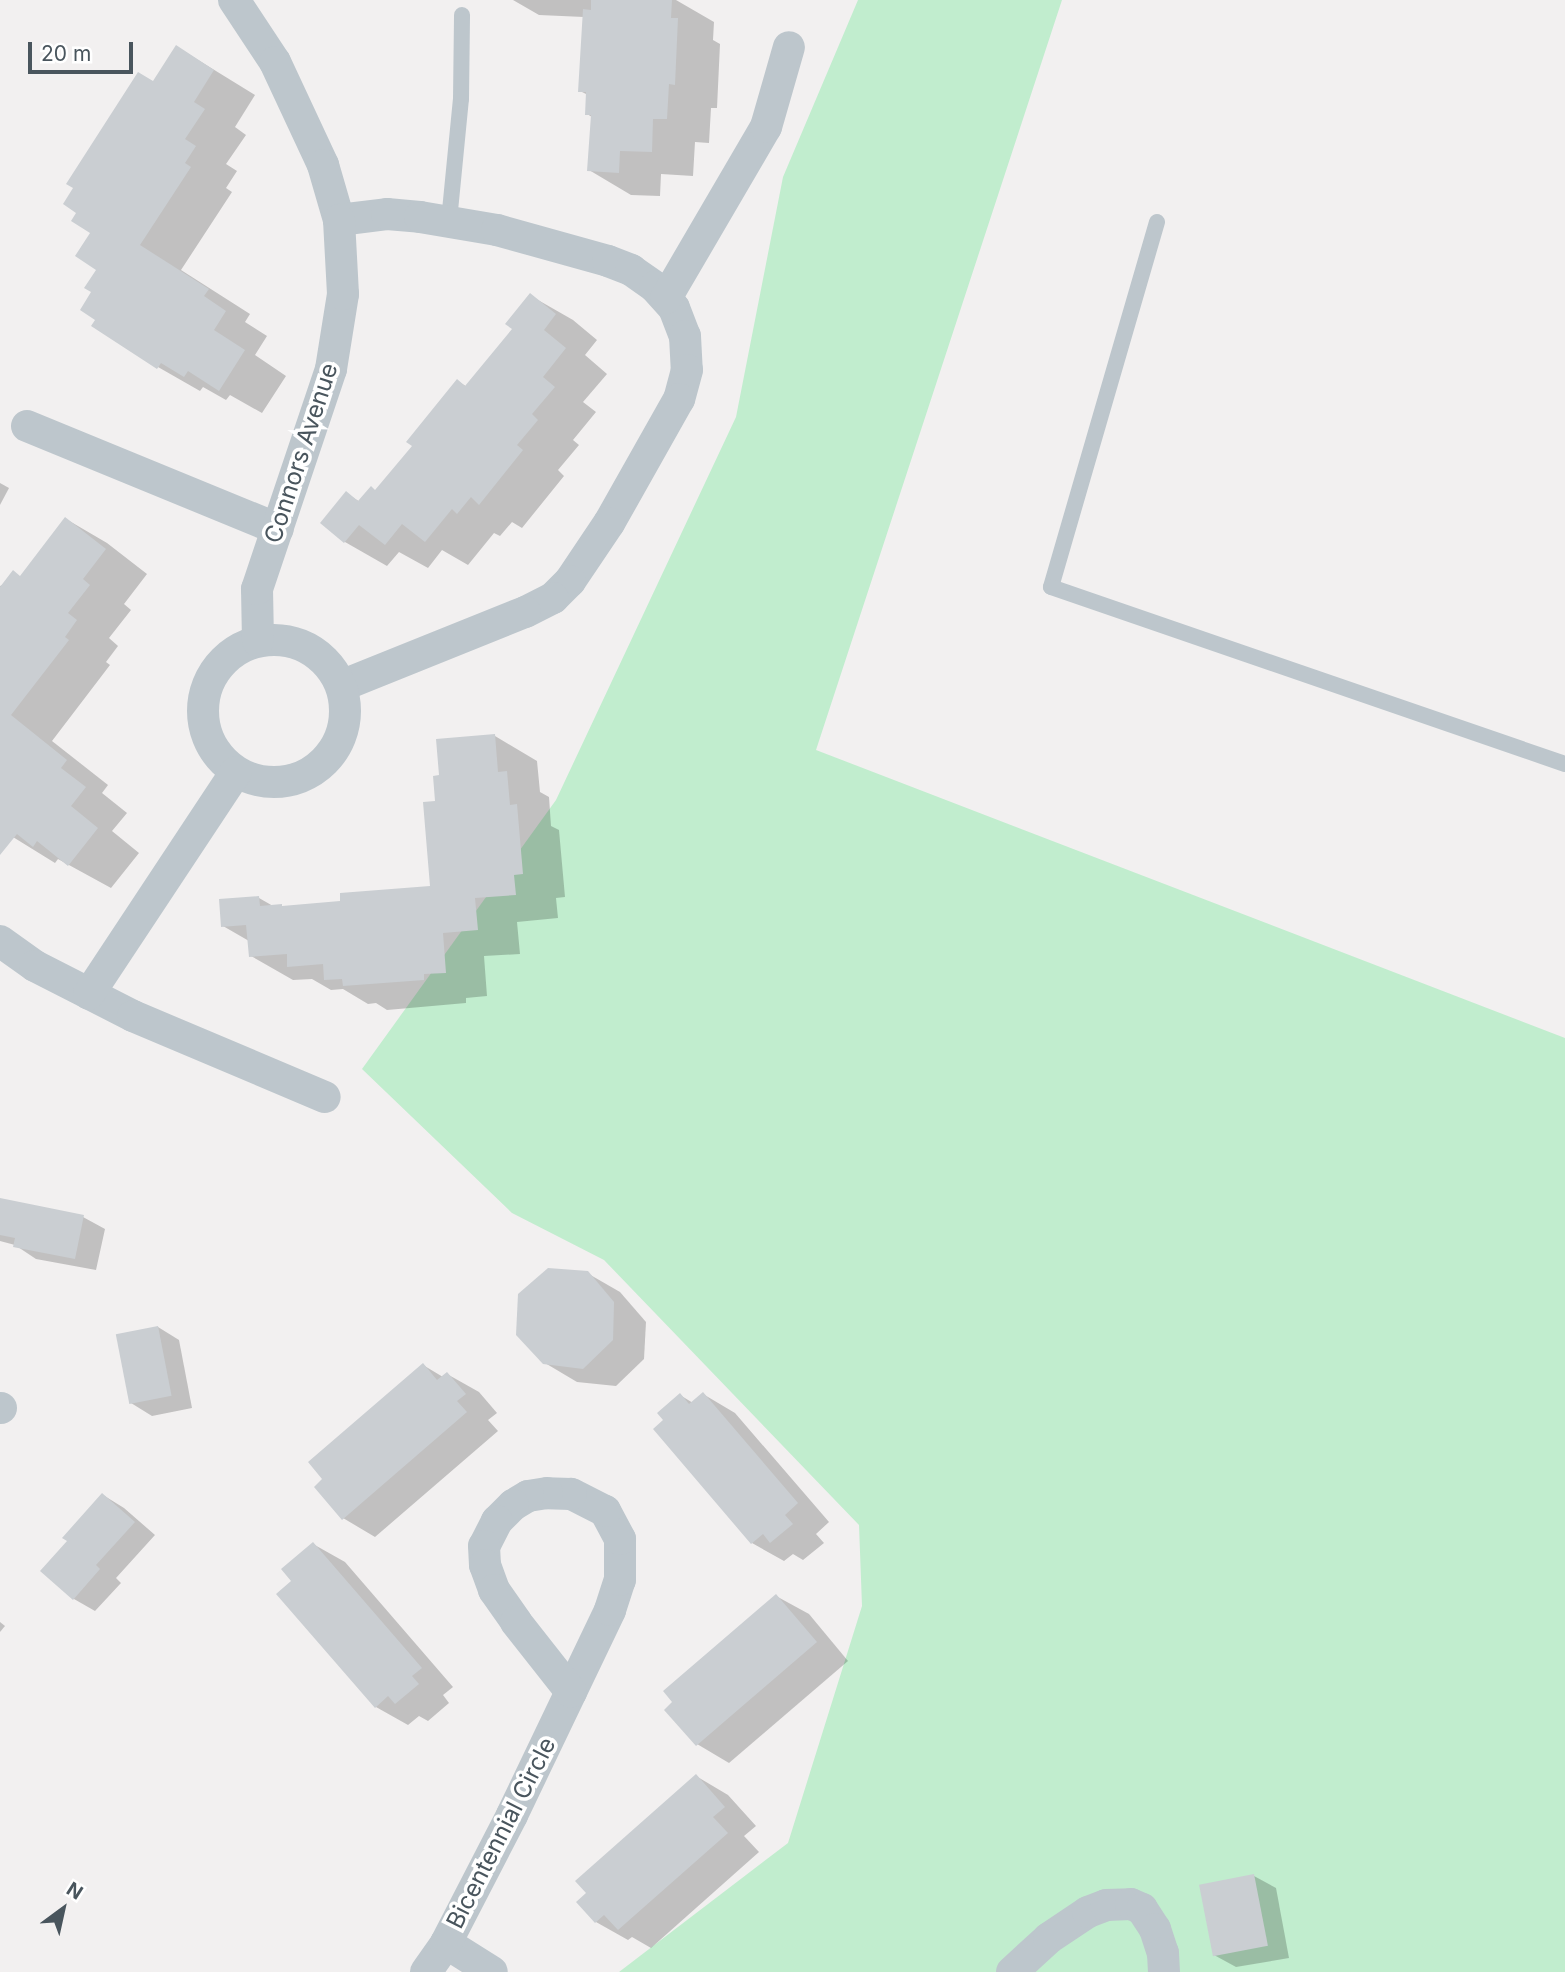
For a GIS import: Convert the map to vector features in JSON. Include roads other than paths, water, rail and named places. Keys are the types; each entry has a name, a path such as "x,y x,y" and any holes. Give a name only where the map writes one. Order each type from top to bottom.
{"street":[{"name":"Connors Avenue","path":"234,0 275,62 323,165 339,220 342,294 331,369 257,589 258,641"},
{"path":"666,298 766,127 789,47"},
{"path":"339,220 387,214 449,221 497,230 608,261 644,278 666,298 681,321 688,362 684,385 609,523 570,581 553,598 525,612 341,686"},
{"path":"27,426 278,529"},
{"path":"279,640 299,644 317,654 331,669 341,686 345,706 344,725 338,745 319,767 293,780 273,783 253,780 236,772 217,756 206,734 202,711 206,687 218,667 236,650 258,641 279,640"},
{"path":"89,994 236,772"},
{"path":"0,941 35,966 133,1016 325,1097"},
{"name":"Bicentennial Circle","path":"426,1972 446,1943 512,1815 610,1610 620,1580 620,1539 605,1511 571,1494 547,1493 528,1496 513,1505 498,1521 484,1546 485,1565 494,1590 570,1692"},
{"path":"1012,1972 1049,1938 1088,1912 1106,1905 1131,1905 1142,1909 1155,1929 1163,1952 1164,1972"},
{"path":"446,1943 492,1972"}],"lane":[{"path":"449,221 461,99 462,15"},
{"path":"1157,222 1051,587 1565,764"}]}
